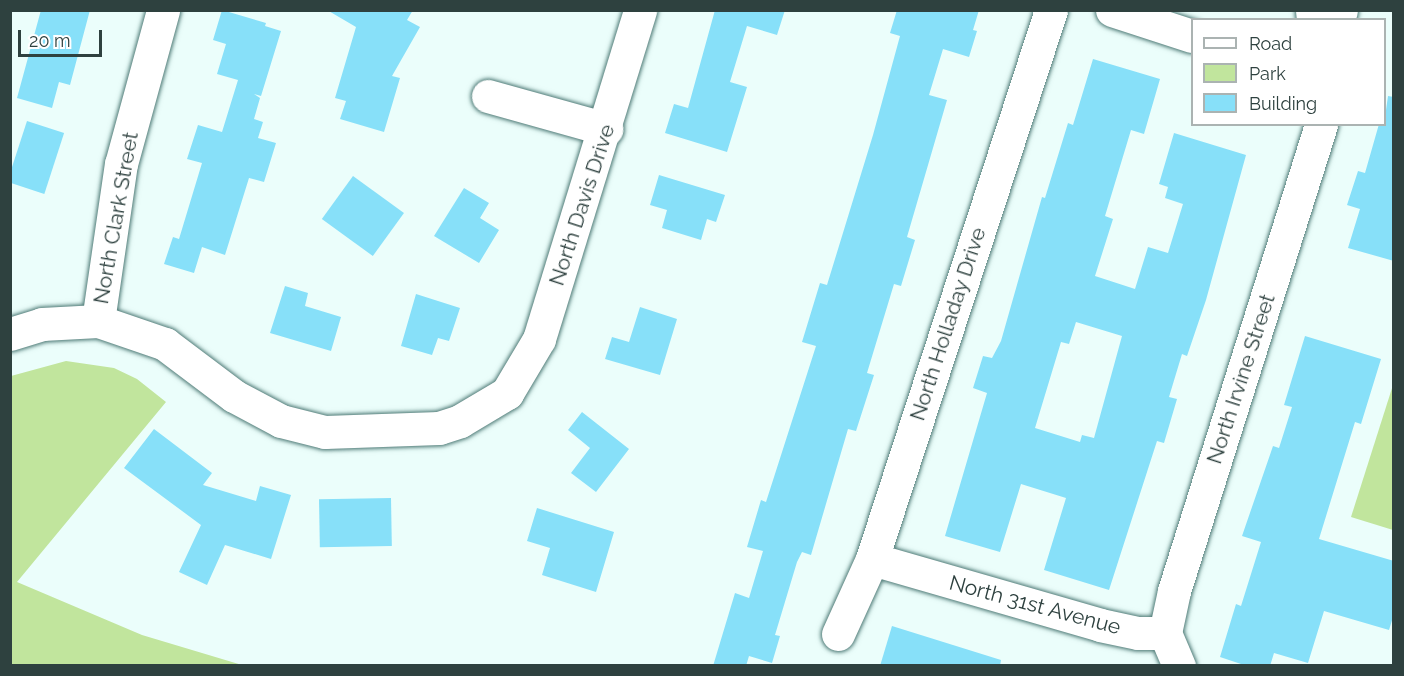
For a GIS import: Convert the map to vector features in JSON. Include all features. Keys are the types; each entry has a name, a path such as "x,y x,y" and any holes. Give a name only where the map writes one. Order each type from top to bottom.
{"street":[{"name":"North Clark Street","path":"98,321 121,164 163,10"},
{"name":"North Davis Drive","path":"98,321 165,344 234,396 280,421 325,432 439,428 460,421 507,393 539,339 606,129 640,10"},
{"name":"North Holladay Drive","path":"838,634 872,560 1051,10"},
{"path":"1112,10 1191,36"},
{"path":"488,96 606,129"},
{"name":"North Irvine Street","path":"1165,633 1174,591 1320,126"},
{"path":"10,334 42,324 98,321"},
{"name":"North 31st Avenue","path":"872,560 1100,625 1138,633 1165,633"},
{"path":"1165,633 1179,666"}],"green space":[{"path":"66,361 114,368 137,379 166,402 17,582 142,635 242,665 11,665 11,376"},
{"path":"1393,385 1393,530 1351,517"}],"building":[{"path":"41,10 90,10 70,85 59,82 52,108 17,98"},
{"path":"222,10 266,23 265,26 281,31 261,96 254,94 260,98 254,119 263,122 258,138 276,143 264,182 249,178 225,255 202,247 194,273 164,264 173,237 179,239 202,163 187,159 198,125 222,132 238,80 217,74 226,44 213,40"},
{"path":"327,10 413,10 407,20 420,27 392,76 400,78 384,132 340,119 346,101 335,98 356,27"},
{"path":"715,10 785,10 777,35 747,26 730,82 747,87 727,152 665,133 674,104 688,108"},
{"path":"897,10 979,10 973,30 977,31 969,57 943,49 929,95 947,100 907,237 915,240 901,286 894,284 867,373 874,375 856,431 848,429 811,555 802,552 797,562 775,635 780,636 772,663 749,656 746,666 713,666 735,593 749,598 763,551 747,547 761,500 766,502 816,346 802,342 820,283 827,285 873,135 900,36 890,33"},
{"path":"1093,59 1160,79 1144,134 1131,130 1105,216 1113,219 1095,276 1135,289 1148,247 1168,253 1183,204 1165,198 1168,187 1159,184 1174,133 1246,155 1206,300 1187,356 1182,354 1169,397 1177,399 1164,443 1157,441 1109,590 1044,570 1066,498 1021,484 1000,552 945,536 987,393 973,388 983,356 992,358 1001,341 1042,197 1045,198 1068,123 1073,125","holes":["1076,322 1122,336 1094,438 1082,435 1080,442 1035,428 1061,342 1069,344"]},
{"path":"1388,96 1394,97 1394,261 1348,248 1360,209 1347,205 1358,171 1365,173 1378,126 1386,126"},
{"path":"27,121 64,133 44,194 10,183 10,173"},
{"path":"659,175 725,195 716,222 707,219 701,240 662,228 667,210 650,205"},
{"path":"353,176 404,213 373,256 322,219"},
{"path":"464,188 489,203 480,218 499,230 479,263 434,236"},
{"path":"285,286 308,293 305,306 341,317 331,351 270,333"},
{"path":"416,294 460,308 449,341 438,338 432,355 401,346"},
{"path":"640,307 677,319 660,375 605,359 612,337 629,342"},
{"path":"1305,336 1381,359 1361,424 1355,422 1319,539 1394,561 1394,614 1389,630 1324,611 1308,663 1274,653 1270,666 1247,666 1220,657 1236,604 1241,606 1261,542 1242,536 1273,446 1279,448 1292,407 1284,405"},
{"path":"582,412 629,449 596,492 571,473 590,448 568,430"},
{"path":"154,429 212,473 203,485 256,501 260,486 291,495 271,559 225,545 207,585 179,572 201,525 124,468"},
{"path":"391,498 392,546 320,547 319,499"},
{"path":"537,508 614,532 596,592 542,575 550,548 527,541"},
{"path":"892,626 1001,660 1000,666 880,666"}]}
